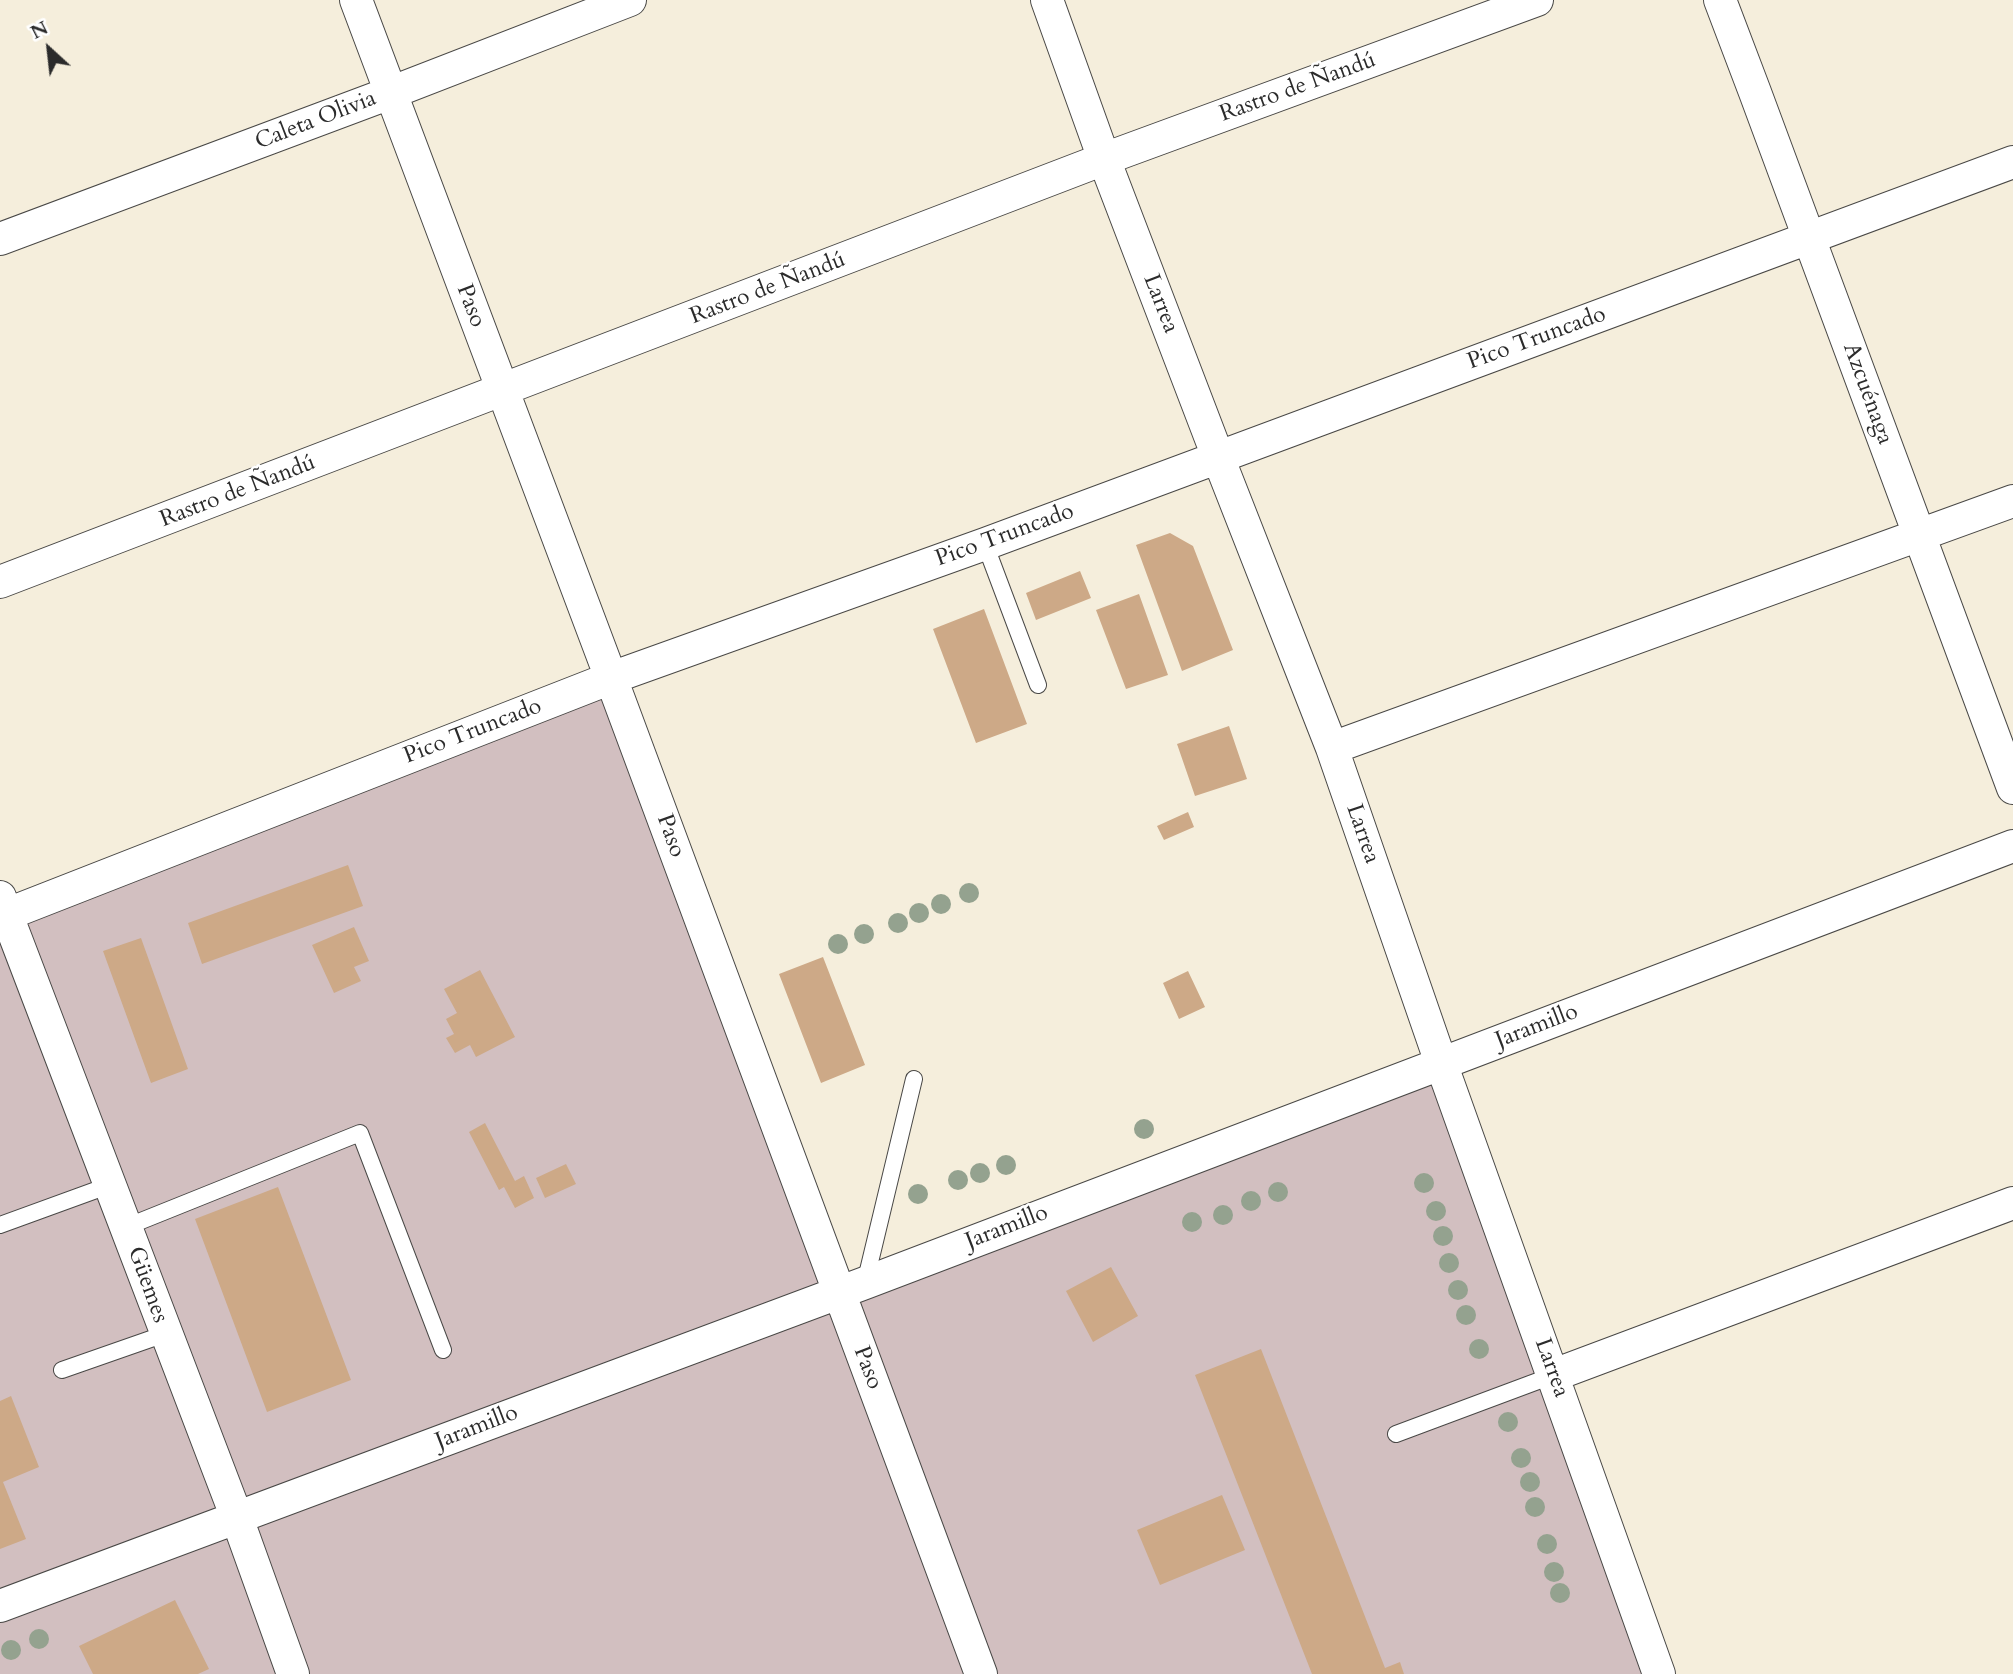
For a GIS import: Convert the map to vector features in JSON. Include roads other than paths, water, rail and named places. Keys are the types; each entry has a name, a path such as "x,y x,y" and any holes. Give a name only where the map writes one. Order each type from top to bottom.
{"street":[{"name":"Paso","path":"356,0 611,678 852,1287 981,1674"},
{"name":"Caleta Olivia","path":"0,239 630,0"},
{"name":"Larrea","path":"1046,0 1104,159 1332,748 1441,1063 1659,1674"},
{"name":"Rastro de Ñandú","path":"0,582 1104,159 1537,0"},
{"name":"Azcuénaga","path":"1720,0 1811,238 2013,788"},
{"name":"Pico Truncado","path":"2,909 611,678 985,544 2013,162"},
{"path":"1332,748 2013,501"},
{"name":"Jaramillo","path":"0,1606 852,1287 2013,846"},
{"name":"Güemes","path":"2,909 237,1518 293,1674"},
{"path":"1554,1375 2013,1203"}],"lane":[{"path":"985,544 1038,685"},
{"path":"852,1287 914,1079"},
{"path":"126,1227 360,1133 443,1350"},
{"path":"0,1225 110,1185"},
{"path":"62,1370 165,1334"},
{"path":"1396,1434 1554,1375"}]}
